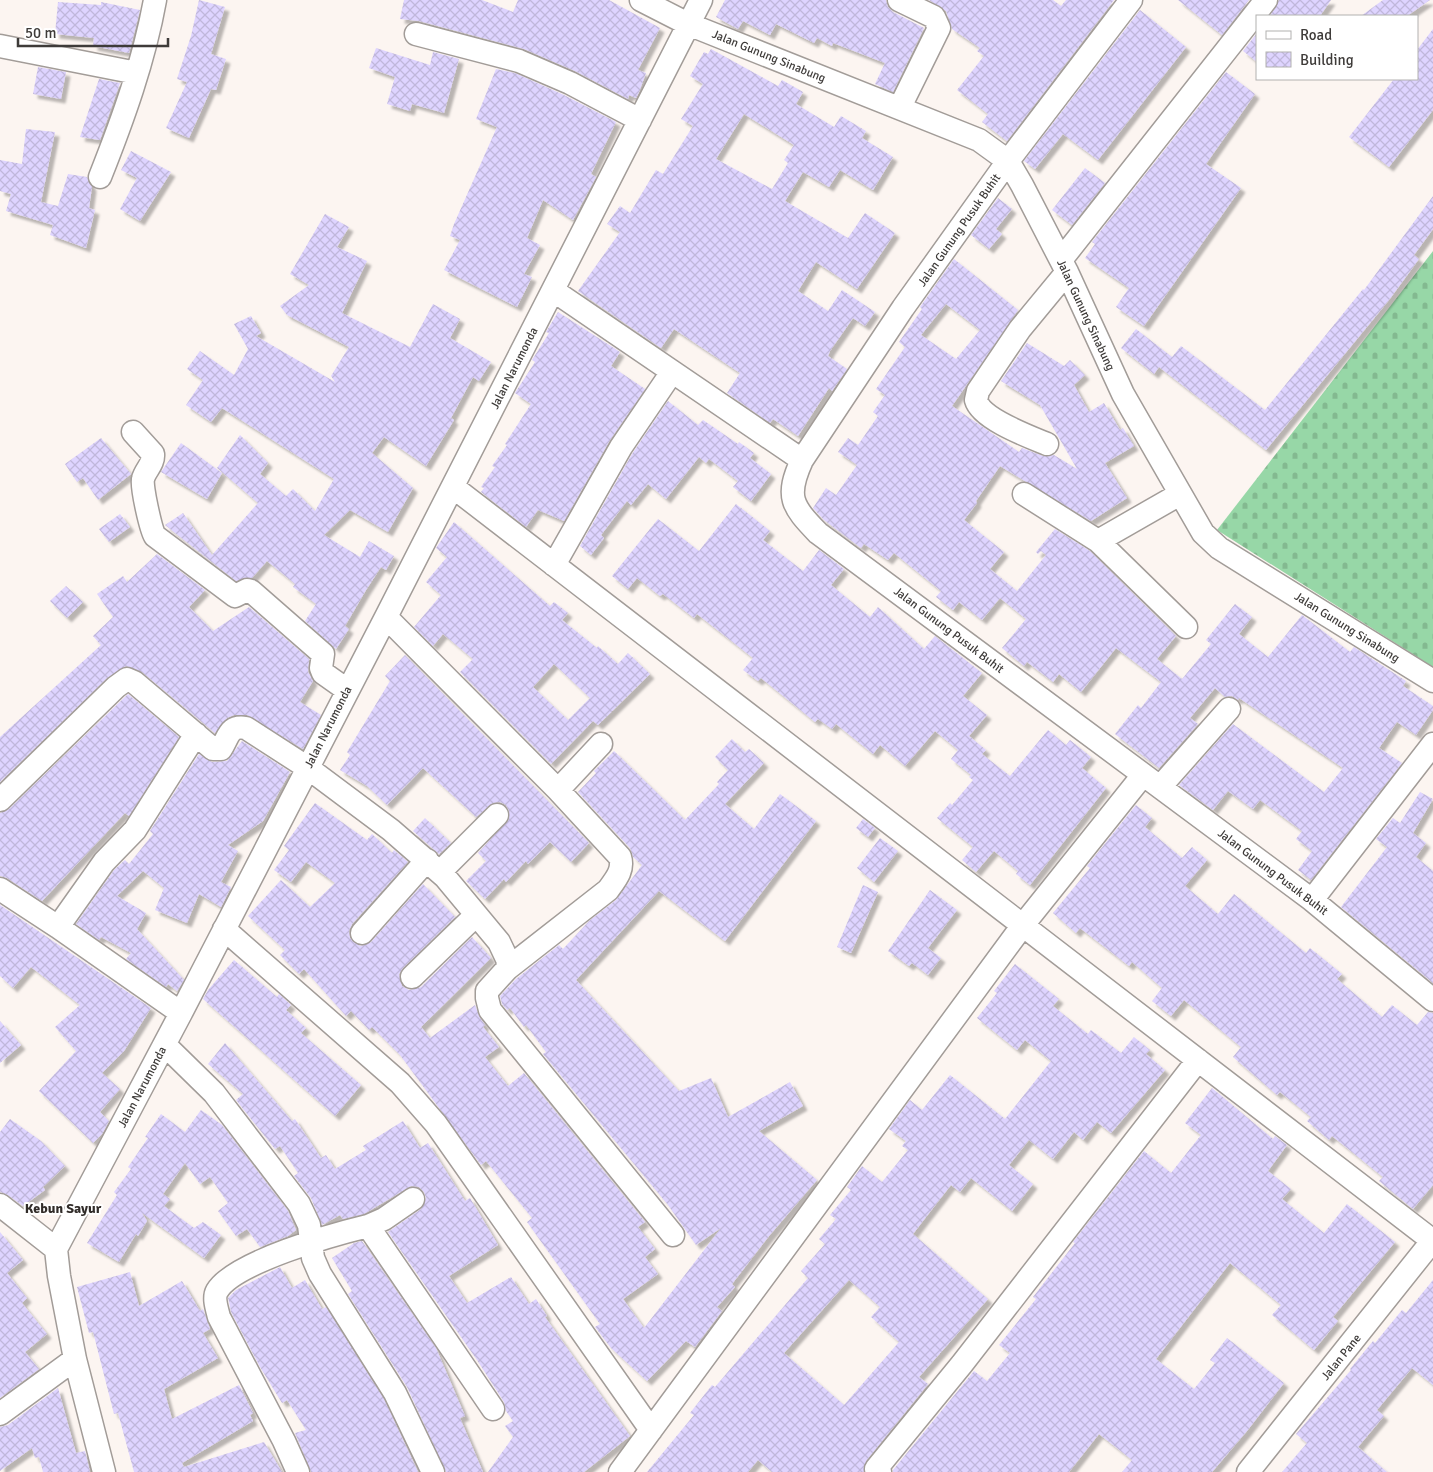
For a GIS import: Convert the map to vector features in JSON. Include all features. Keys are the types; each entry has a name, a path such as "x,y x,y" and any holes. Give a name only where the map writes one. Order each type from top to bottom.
{"street":[{"path":"100,177 138,73 155,0"},
{"name":"Jalan Gunung Sinabung","path":"641,0 688,24 900,107 978,140 1008,161 1064,266 1123,394 1203,533 1219,548 1433,681"},
{"name":"Jalan Narumonda","path":"56,1249 181,1014 554,291 701,0"},
{"path":"899,0 934,17 939,28 900,107"},
{"name":"Jalan Gunung Pusuk Buhit","path":"1131,0 1008,161 903,308 802,460 794,477 792,492 797,511 818,533 1312,900 1433,1000"},
{"path":"1047,444 1010,428 984,411 976,400 978,390 1064,266 1266,0"},
{"path":"416,34 519,61 570,83 640,120"},
{"path":"0,46 138,73"},
{"path":"554,291 802,460"},
{"path":"554,565 621,447 672,372"},
{"path":"133,432 153,454 143,480 143,487 150,526 155,536 235,596 247,590 251,591 323,654 321,668 323,673 347,690"},
{"path":"453,487 1433,1240"},
{"path":"1024,494 1098,541 1186,627"},
{"path":"1098,541 1180,494"},
{"path":"386,617 558,790 620,857 623,864 620,874 608,890 507,969 488,991 487,998 490,1010 673,1235"},
{"path":"0,800 116,687 127,680 134,682 213,749 219,750 233,728 246,728 308,768 434,866 505,951 508,961 507,969"},
{"path":"620,1472 1022,925 1151,781 1229,709"},
{"path":"58,927 104,862 135,830 196,734"},
{"path":"558,790 601,744"},
{"path":"1312,900 1433,744"},
{"path":"362,933 434,866 497,815"},
{"path":"0,889 58,927 181,1014"},
{"path":"412,977 476,914"},
{"path":"224,929 400,1083 436,1124 651,1430"},
{"path":"164,1045 214,1093 258,1147 299,1204 309,1224 313,1258 320,1274 395,1393 433,1472"},
{"path":"880,1472 876,1469 968,1356 1198,1060"},
{"path":"298,1472 284,1441 218,1317 216,1292 230,1279 311,1240 368,1226 384,1219 414,1199"},
{"path":"0,1205 56,1249 59,1276 75,1359 104,1472"},
{"path":"368,1226 493,1409"},
{"name":"Jalan Pane","path":"1248,1472 1433,1240"},
{"path":"0,1414 75,1359"}],"green space":[{"path":"1433,251 1433,667 1217,530"}],"building":[{"path":"199,0 225,7 211,54 226,59 216,90 211,89 189,138 166,128 187,82 177,79 191,36"},
{"path":"404,0 482,0 513,12 518,0 609,0 660,28 638,70 646,73 639,92 636,98 629,95 628,99 575,71 524,49 419,21 400,19"},
{"path":"725,0 886,0 888,7 893,12 924,28 893,92 875,84 885,63 833,43 832,46 817,38 814,43 776,24 770,35 743,21 738,29 716,17"},
{"path":"929,0 1053,0 1061,6 1066,0 1114,0 1007,141 982,122 988,114 957,90 984,56 977,51 980,48 952,29 946,11"},
{"path":"1178,0 1249,0 1222,35"},
{"path":"1279,0 1331,0 1321,15 1271,15"},
{"path":"1383,0 1430,0 1408,15 1362,15"},
{"path":"58,2 101,5 101,2 140,10 129,53 93,46 94,38 55,34"},
{"path":"1140,10 1186,47 1098,160 1063,134 1035,169 1024,161"},
{"path":"1433,29 1433,110 1389,167 1349,137 1393,80 1418,80 1418,49"},
{"path":"1256,34 1256,61 1243,51"},
{"path":"376,48 430,65 433,52 459,59 444,113 412,104 410,111 387,104 395,77 369,68"},
{"path":"711,49 778,86 782,80 803,92 796,104 834,127 841,116 866,131 862,138 893,157 873,190 840,170 829,187 803,172 785,201 848,238 865,213 895,233 857,289 816,262 798,291 828,311 842,290 875,312 865,326 853,318 830,351 828,356 847,369 832,391 829,388 798,436 773,419 770,423 727,393 740,373 674,329 661,348 578,291 620,232 607,224 620,206 630,213 656,170 663,174 693,126 681,119 703,84 690,76 704,52 708,54","holes":["744,114 794,145 784,160 788,163 772,189 716,159"]},
{"path":"38,67 66,72 61,99 33,94"},
{"path":"496,69 515,73 564,95 616,122 591,174 596,177 573,220 543,200 527,238 540,245 524,274 532,277 517,307 444,270 460,240 450,236 454,224 497,127 476,119"},
{"path":"1226,72 1255,94 1206,164 1241,188 1144,326 1116,307 1129,288 1085,258 1095,244 1092,242"},
{"path":"99,79 120,83 100,140 80,137"},
{"path":"26,129 55,132 41,202 58,206 68,174 87,177 92,187 89,208 95,210 86,248 50,235 53,225 6,211 11,194 0,191 0,160 22,164"},
{"path":"131,151 171,172 140,221 120,209 137,178 121,170"},
{"path":"1085,168 1105,183 1072,225 1052,210"},
{"path":"1433,196 1433,229 1414,255 1419,259 1389,300 1266,450 1159,367 1154,374 1121,348 1136,329 1172,357 1181,346 1265,410 1364,290"},
{"path":"998,198 1012,209 996,229 1002,234 989,249 971,235"},
{"path":"325,214 349,227 337,247 367,261 342,313 410,347 433,304 460,319 450,338 491,362 479,381 473,377 451,418 454,420 426,466 384,437 372,453 413,488 388,532 350,510 324,535 360,557 369,541 394,556 386,570 381,567 366,590 345,626 349,629 336,649 305,621 316,604 293,587 295,584 267,561 252,578 236,581 165,525 183,513 212,555 258,503 217,468 240,435 268,463 260,474 286,496 293,489 315,511 334,479 222,408 211,422 186,405 203,380 187,369 200,351 234,375 248,349 234,324 251,316 261,333 256,336 335,382 331,376 349,347 287,315 280,306 309,285 290,274"},
{"path":"954,259 1018,310 952,406 1019,452 1022,448 1043,456 1054,455 1077,469 1040,405 1001,381 1027,343 1064,366 1070,360 1085,375 1074,385 1089,412 1104,403 1120,430 1123,428 1134,446 1105,463 1127,498 1091,521 1000,466 964,520 1004,552 990,569 1017,591 1046,555 1041,551 1038,554 1036,552 1055,529 1090,551 1176,636 1157,659 1182,679 1211,644 1206,640 1235,604 1252,617 1239,634 1268,657 1302,615 1350,652 1354,647 1406,681 1403,686 1433,706 1433,710 1416,735 1397,722 1379,748 1402,763 1311,880 1298,870 1312,851 1296,839 1302,831 1260,800 1253,809 1228,791 1213,810 1179,785 1233,724 1324,792 1343,768 1239,698 1238,700 1232,696 1225,697 1215,688 1190,718 1198,724 1159,768 1115,734 1138,705 1141,708 1161,682 1116,648 1081,692 1059,674 1053,682 1027,662 1024,666 1002,648 1026,619 1000,598 982,620 959,602 953,610 936,597 941,591 894,553 888,560 864,544 861,548 824,520 813,508 826,488 836,495 857,465 838,452 848,438 858,445 878,416 873,412 885,395 876,389 905,347 899,342 922,309 920,307","holes":["946,304 980,330 956,359 921,335"]},
{"path":"558,312 620,352 611,366 645,389 610,440 564,521 538,510 526,527 481,492 484,488 481,487 495,467 492,466 507,445 505,444 531,404 515,393 535,362 532,360 549,333 546,332"},
{"path":"668,401 698,425 703,420 738,444 739,442 754,453 750,458 771,474 751,501 733,487 738,481 709,459 706,463 699,457 666,499 648,484 631,505 627,501 601,535 604,538 591,555 580,546 632,454"},
{"path":"101,438 131,474 98,500 83,478 77,482 65,464"},
{"path":"181,443 222,473 207,499 161,472"},
{"path":"736,504 770,531 763,540 803,571 819,550 844,569 831,585 870,617 878,607 924,649 935,636 982,673 963,696 987,715 969,736 986,750 982,754 1010,776 1048,730 1066,745 1070,740 1091,757 1082,768 1106,788 1030,885 1016,874 1018,871 994,851 976,872 962,860 973,847 937,818 950,803 952,805 973,780 969,777 971,775 951,759 958,750 935,731 905,766 880,745 873,754 836,724 832,729 818,719 815,722 761,678 758,681 743,670 753,658 697,614 694,618 663,594 660,596 637,578 628,589 612,576 658,519 699,551"},
{"path":"120,514 130,527 109,542 99,529"},
{"path":"454,522 550,606 554,602 568,613 562,620 597,648 598,646 618,664 628,653 650,674 598,725 593,721 551,764 460,672 473,659 443,634 433,646 414,627 441,595 426,582 447,557 436,548","holes":["554,664 590,698 568,720 533,687"]},
{"path":"157,554 205,590 189,607 213,631 249,607 309,659 308,672 313,681 300,702 321,715 303,749 247,715 234,715 227,718 215,733 142,672 126,666 107,678 0,782 0,737 101,645 93,636 113,617 97,594 123,576 127,582"},
{"path":"66,586 83,602 67,618 50,601"},
{"path":"405,655 589,843 571,862 550,842 528,864 526,861 506,882 504,879 485,899 466,881 486,861 478,853 509,819 509,811 506,805 500,802 493,803 476,817 423,768 387,805 367,786 340,770 350,755 347,752 390,681 385,676"},
{"path":"128,694 179,737 129,816 125,813 42,901 7,878 0,876 0,813 9,809"},
{"path":"732,739 745,752 749,749 764,763 725,804 754,829 780,794 816,821 725,941 659,891 576,980 679,1091 711,1078 728,1117 790,1082 803,1106 759,1131 817,1180 769,1236 732,1284 735,1287 717,1307 722,1311 695,1347 686,1341 647,1381 611,1348 595,1327 600,1324 527,1222 532,1218 486,1161 481,1165 400,1055 372,1027 369,1030 351,1011 346,1016 304,969 299,974 280,955 285,950 248,916 281,880 310,907 335,883 306,862 291,882 274,870 289,850 284,846 315,803 367,840 372,834 392,853 394,850 408,862 352,924 349,931 350,938 360,946 371,942 423,884 455,917 403,968 399,974 402,986 409,990 421,987 472,937 491,958 421,1027 430,1038 475,1005 485,1025 483,1027 499,1047 485,1057 508,1086 524,1073 645,1222 638,1227 655,1249 645,1257 658,1274 623,1299 644,1328 721,1228 696,1245 668,1205 543,1054 546,1052 526,1025 524,1027 510,1008 507,1010 502,1004 500,996 516,979 559,945 563,949 589,921 616,900 642,865 633,857 630,848 578,792 596,773 594,771 614,751 685,820 719,784 717,782 728,770 715,757"},
{"path":"242,741 290,772 263,821 228,845 238,851 221,882 231,887 221,907 199,894 187,923 155,910 164,888 143,871 117,896 146,913 137,929 184,980 177,991 168,984 166,987 126,959 131,953 101,937 99,940 76,924 114,870 125,860 129,864 153,834 150,831 199,754 212,762 227,761"},
{"path":"1420,792 1433,799 1413,833 1426,843 1416,857 1433,871 1433,983 1341,907 1387,847 1376,839 1393,818 1400,823"},
{"path":"1136,805 1152,818 1145,827 1182,858 1192,847 1207,860 1185,886 1218,914 1234,894 1306,953 1310,948 1342,974 1337,979 1382,1017 1392,1005 1417,1025 1428,1012 1433,1013 1433,1185 1413,1209 1379,1181 1383,1177 1332,1136 1329,1140 1307,1121 1311,1117 1280,1092 1277,1095 1233,1057 1241,1047 1184,1000 1171,1016 1152,1001 1162,988 1132,962 1129,966 1080,928 1076,933 1053,913 1090,868 1087,866"},
{"path":"425,818 451,843 439,854 413,831"},
{"path":"863,819 875,828 868,837 856,828"},
{"path":"880,838 898,851 874,882 857,868"},
{"path":"863,885 878,892 851,953 837,947"},
{"path":"930,890 957,910 928,948 941,958 928,975 912,963 909,966 888,951"},
{"path":"0,905 151,1008 124,1051 102,1073 120,1089 100,1112 109,1121 102,1134 93,1143 39,1091 76,1051 55,1027 80,1005 31,967 13,988 0,976"},
{"path":"234,960 277,997 279,994 291,1005 286,1010 306,1028 301,1033 361,1085 335,1116 203,999 208,990"},
{"path":"1015,964 1059,999 1053,1006 1088,1034 1091,1030 1121,1053 1134,1037 1150,1050 1146,1054 1165,1070 1111,1133 1097,1122 1083,1140 1074,1132 1053,1159 1029,1140 1009,1165 1033,1184 1012,1211 971,1178 960,1192 951,1185 913,1234 988,1299 919,1377 928,1384 866,1461 864,1472 772,1472 758,1460 748,1472 647,1472 694,1415 690,1413 712,1385 715,1387 808,1278 801,1271 825,1244 819,1239 836,1219 830,1215 851,1190 847,1187 862,1166 882,1182 908,1150 902,1146 906,1141 889,1129 910,1100 922,1110 950,1075 1005,1119 1051,1061 1025,1040 1017,1050 977,1018 997,993 994,991","holes":["849,1280 880,1307 871,1317 899,1342 844,1405 784,1353"]},
{"path":"0,1021 21,1045 0,1063"},
{"path":"225,1043 292,1121 295,1119 321,1158 326,1155 335,1169 366,1150 363,1146 403,1121 420,1148 428,1143 465,1201 470,1198 498,1245 449,1276 467,1303 511,1277 529,1304 536,1299 547,1316 545,1317 630,1436 584,1472 488,1472 513,1437 505,1426 513,1421 506,1411 504,1402 477,1360 388,1232 421,1209 426,1198 424,1192 419,1187 411,1186 364,1214 343,1219 340,1215 322,1225 311,1198 294,1176 298,1173 280,1146 275,1149 236,1100 243,1094 208,1064"},
{"path":"1212,1088 1273,1139 1275,1136 1287,1145 1268,1171 1291,1189 1282,1199 1324,1233 1347,1204 1395,1242 1333,1317 1338,1321 1314,1350 1272,1315 1281,1305 1230,1263 1156,1359 1194,1389 1215,1363 1210,1360 1227,1338 1284,1383 1247,1431 1212,1472 1122,1472 1132,1460 1099,1434 1069,1472 893,1472 974,1371 987,1381 1010,1353 999,1345 1036,1299 1033,1297 1075,1243 1073,1242 1144,1151 1171,1173 1201,1135 1185,1123"},
{"path":"201,1110 222,1125 288,1211 296,1230 288,1236 260,1247 247,1229 236,1236 218,1211 228,1203 210,1177 200,1184 185,1163 163,1194 170,1199 164,1206 194,1228 203,1222 221,1235 204,1258 142,1213 147,1221 138,1236 136,1234 119,1262 87,1243 117,1195 114,1192 131,1169 128,1167 148,1138 145,1137 161,1114 185,1132"},
{"path":"10,1119 41,1141 65,1166 43,1187 45,1190 23,1206 8,1195 0,1192 0,1132"},
{"path":"0,1232 23,1260 7,1273 27,1298 22,1303 47,1334 25,1352 39,1369 0,1398"},
{"path":"362,1241 436,1348 465,1416 460,1418 483,1472 446,1472 407,1387 348,1294 352,1291 332,1258 354,1243"},
{"path":"280,1267 292,1288 305,1280 322,1309 326,1307 384,1399 418,1472 311,1472 295,1433 306,1430 287,1400 282,1403 260,1367 231,1312 228,1298 236,1290"},
{"path":"130,1272 139,1306 182,1281 200,1311 203,1309 210,1329 203,1333 218,1358 164,1389 172,1419 239,1385 253,1413 250,1415 253,1421 182,1463 184,1467 264,1442 282,1472 134,1472 118,1413 114,1414 93,1332 89,1333 77,1287"},
{"path":"1433,1280 1433,1385 1412,1368 1377,1410 1384,1416 1358,1447 1387,1472 1282,1472 1307,1443 1296,1434 1351,1370 1373,1341 1375,1343 1402,1310 1406,1313"},
{"path":"58,1388 76,1453 85,1451 90,1472 43,1472 39,1457 35,1458 32,1448 0,1471 0,1427 8,1425"}],"district":[{"name":"Kebun Sayur","path":"63,1208"}]}
